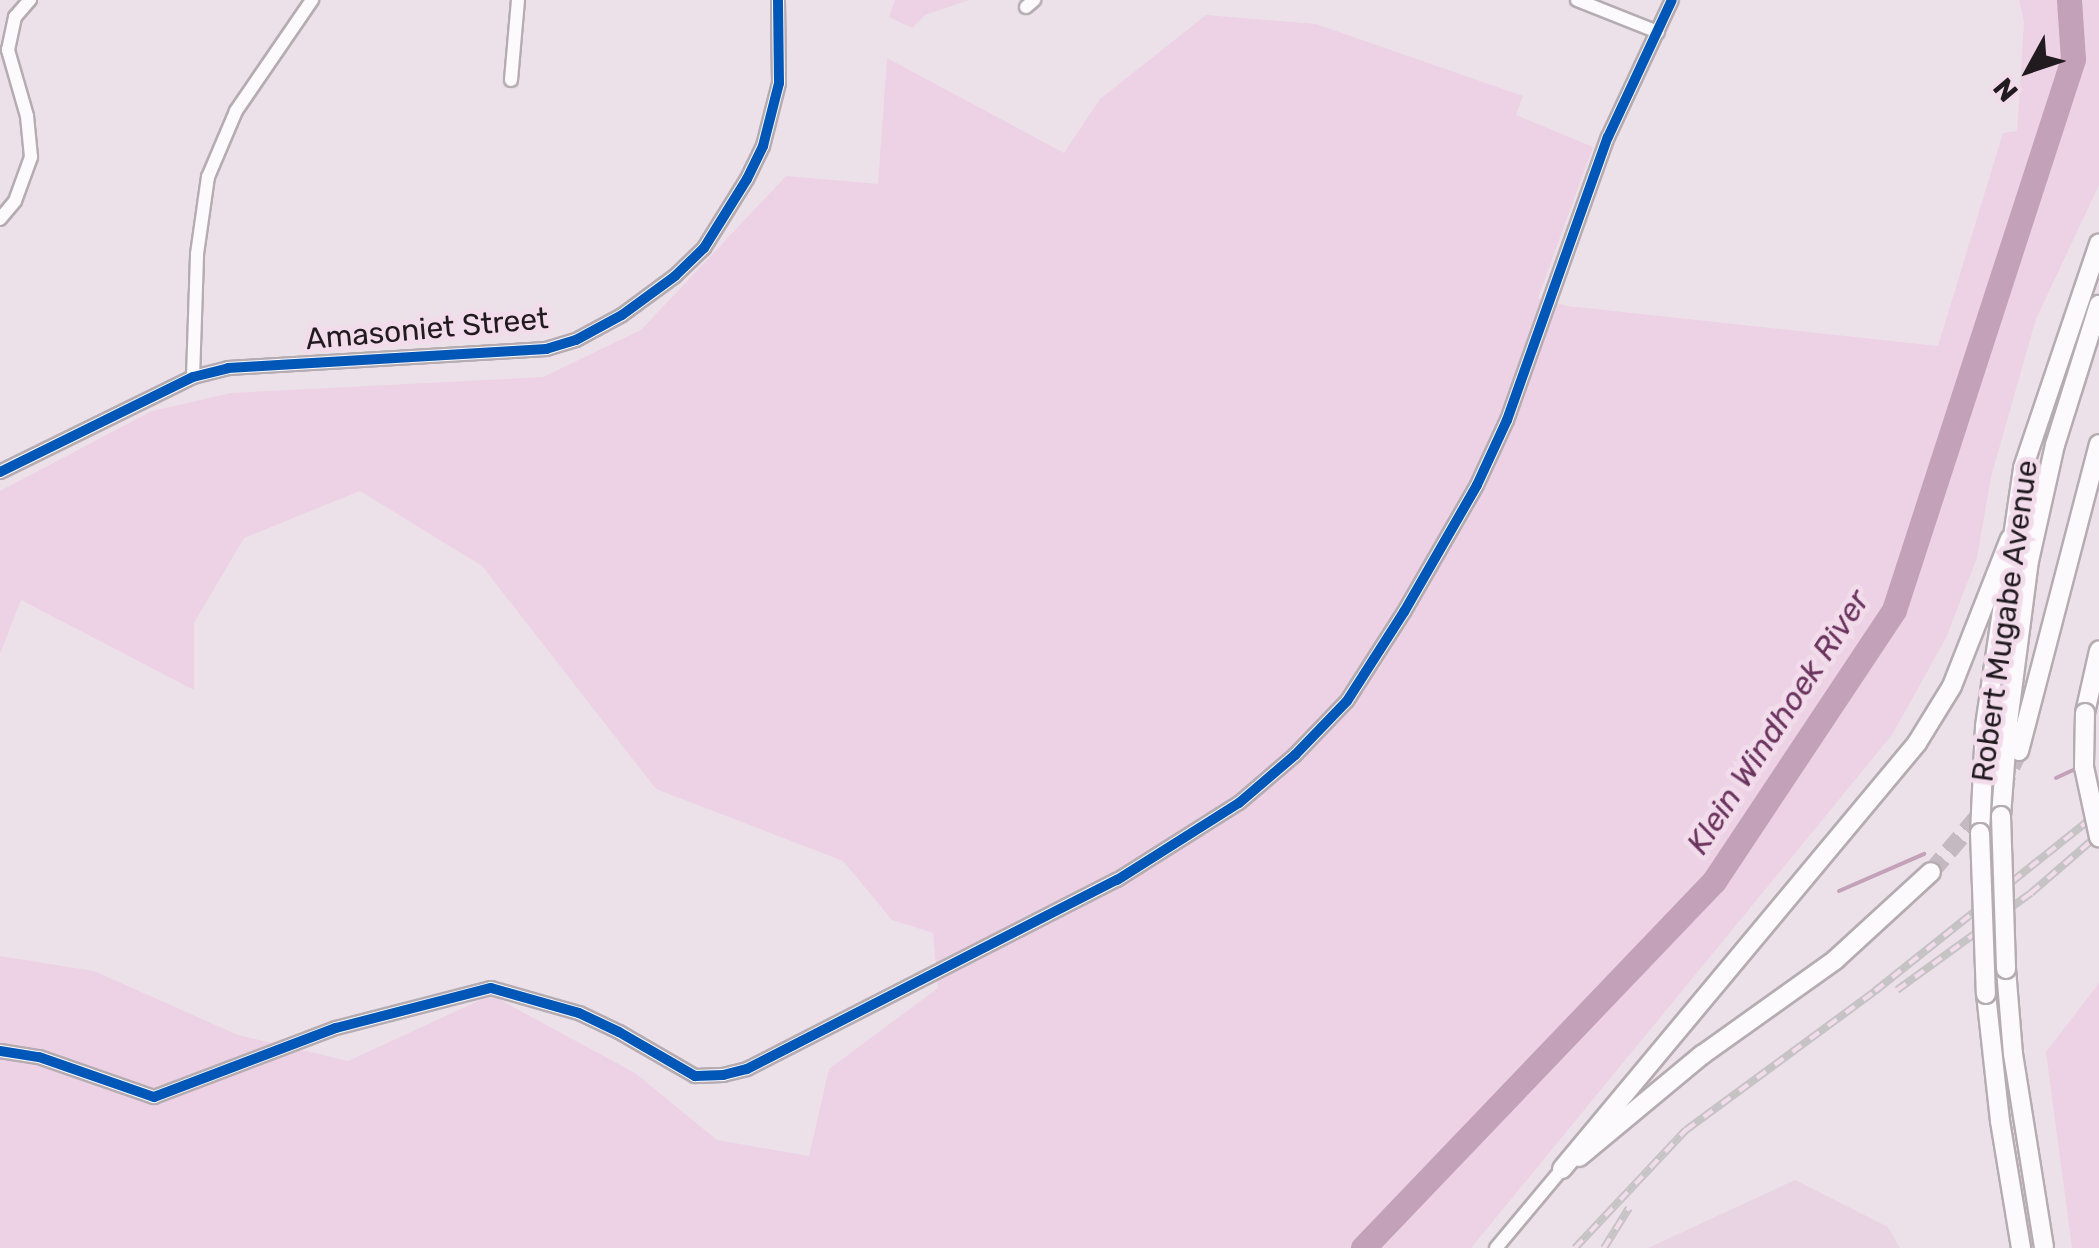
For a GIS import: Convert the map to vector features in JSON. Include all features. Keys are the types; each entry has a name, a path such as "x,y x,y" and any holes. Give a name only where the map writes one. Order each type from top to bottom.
{"main road":[{"name":"Robert Mugabe Avenue","path":"2021,1248 1998,1107 1986,994 1980,833 1985,726 2010,539 2034,428 2099,244"},
{"name":"Robert Mugabe Avenue","path":"2044,1248 2013,1054 2006,968 2002,816 2008,722 2029,561 2058,433 2099,305"},
{"path":"2019,751 2099,444"},
{"path":"1562,1169 1918,743 1952,686 2010,539"},
{"path":"2099,651 2085,713 2084,767 2099,837"},
{"path":"1562,1169 1702,1055 1835,960 1931,872"}],"street":[{"path":"0,219 15,201 31,157 27,116 8,50 15,17 30,0"},
{"path":"192,377 197,254 208,177 236,112 312,0"},
{"path":"511,80 518,0"},
{"name":"Amasoniet Street","path":"0,472 192,377 228,368 546,349 576,340 622,316 675,276 704,248 747,180 763,146 779,83 778,0"},
{"path":"1577,0 1658,32"},
{"path":"0,1052 39,1058 154,1097 336,1028 491,988 578,1014 620,1032 695,1076 747,1068 1117,880 1239,803 1295,755 1346,701 1477,485 1507,420 1608,137 1672,0"},
{"path":"1496,1248 1562,1169"}],"shaded area":[{"path":"895,0 969,0 925,15 912,28 889,17"},
{"path":"2019,0 2099,0 2099,185 2036,319 1991,477 1977,558 1946,638 1892,735 1471,1248 0,1248 0,956 94,971 238,1035 348,1061 491,995 635,1073 717,1140 809,1156 829,1069 938,988 933,933 892,920 843,861 656,789 482,566 360,491 244,538 194,623 194,690 21,600 0,654 0,491 152,411 231,393 543,377 641,330 786,176 878,184 887,58 1064,153 1100,99 1206,15 1316,24 1523,96 1516,115 1593,147 1538,298 1567,306 1938,346 2003,133 2017,131 2024,23"},
{"path":"2099,983 2099,1248 2072,1248 2046,1052"},
{"path":"1795,1180 1888,1227 1900,1248 1648,1248"}],"waterway":[{"name":"Klein Windhoek River","path":"1363,1248 1714,881 1894,610 2073,59 2069,0"},
{"path":"2056,778 2077,768"},
{"path":"1839,891 1924,854"}],"tunnel":[{"path":"1931,872 2000,791 2019,751"}],"railway":[{"path":"1575,1248 1686,1130 1875,991 2099,812"},
{"path":"1897,990 2031,893 2099,834"},
{"path":"1604,1248 1629,1208"}],"cycle path":[{"path":"0,472 193,377 228,368 546,349 576,340 622,315 675,276 704,248 747,179 763,146 779,83 778,0"},
{"path":"0,1051 39,1057 154,1097 336,1028 491,988 579,1013 695,1076 723,1075 747,1069 1117,880 1239,803 1295,755 1347,701 1404,612 1477,485 1507,420 1608,137 1672,0"}]}
